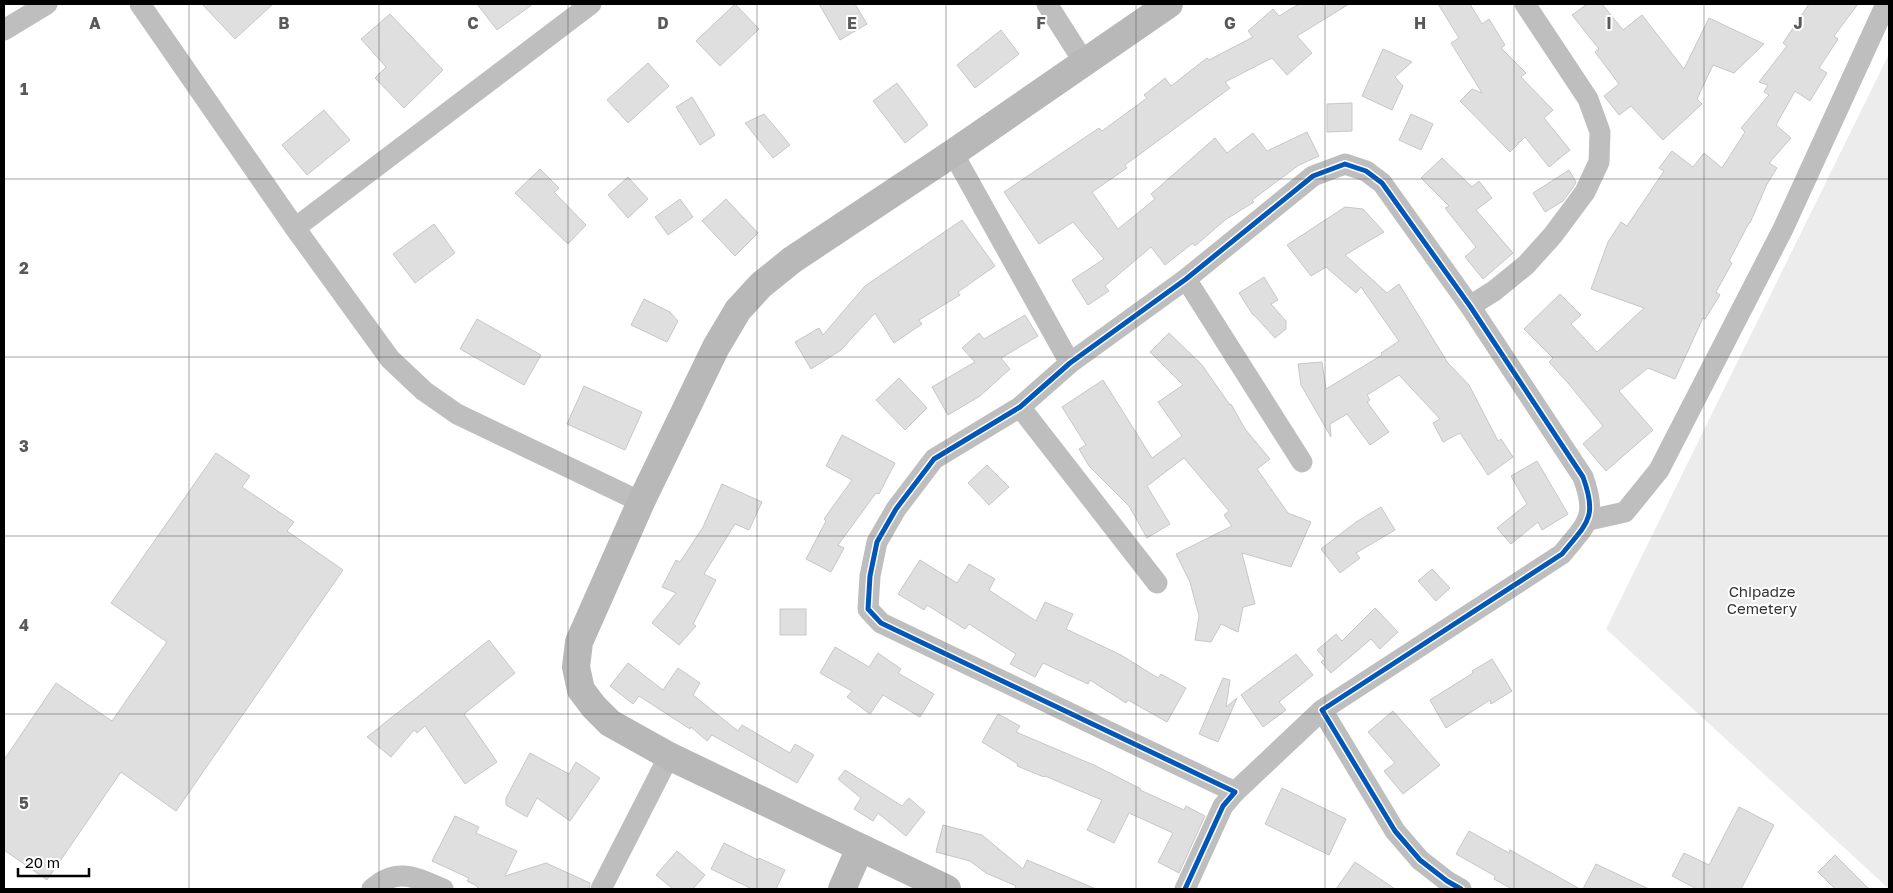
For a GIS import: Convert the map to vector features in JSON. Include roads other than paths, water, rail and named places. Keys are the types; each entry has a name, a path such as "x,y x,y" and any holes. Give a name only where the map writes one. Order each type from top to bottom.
{"street":[{"path":"4,30 47,4"},
{"path":"140,4 295,228 390,360 424,391 458,414 641,502"},
{"path":"295,228 591,4"},
{"path":"1047,4 1084,62"},
{"path":"947,889 669,756 610,723 581,690 576,667 580,642 641,502 716,347 738,310 761,285 792,260 953,153 1169,4"},
{"path":"1470,306 1494,291 1526,265 1553,235 1585,192 1599,162 1600,132 1588,99 1525,4"},
{"path":"1589,520 1625,512 1659,470 1782,229 1886,4"},
{"path":"953,153 1070,363"},
{"path":"1185,889 1223,806 1322,710 1562,554 1589,520 1591,497 1583,477 1470,306 1382,183 1366,171 1345,164 1313,176 1186,278 1070,363 1020,407 934,459 896,509 876,542 870,576 868,609 881,623 1236,792"},
{"path":"1186,278 1302,462"},
{"path":"1020,407 1157,582"},
{"path":"1322,710 1395,831 1420,860 1446,881 1461,889"},
{"path":"601,889 669,756"},
{"path":"842,889 860,848"},
{"path":"372,889 390,878 411,875 444,889"}],"park label":[{"name":"Chipadze Cemetery","path":"1762,600"}]}
